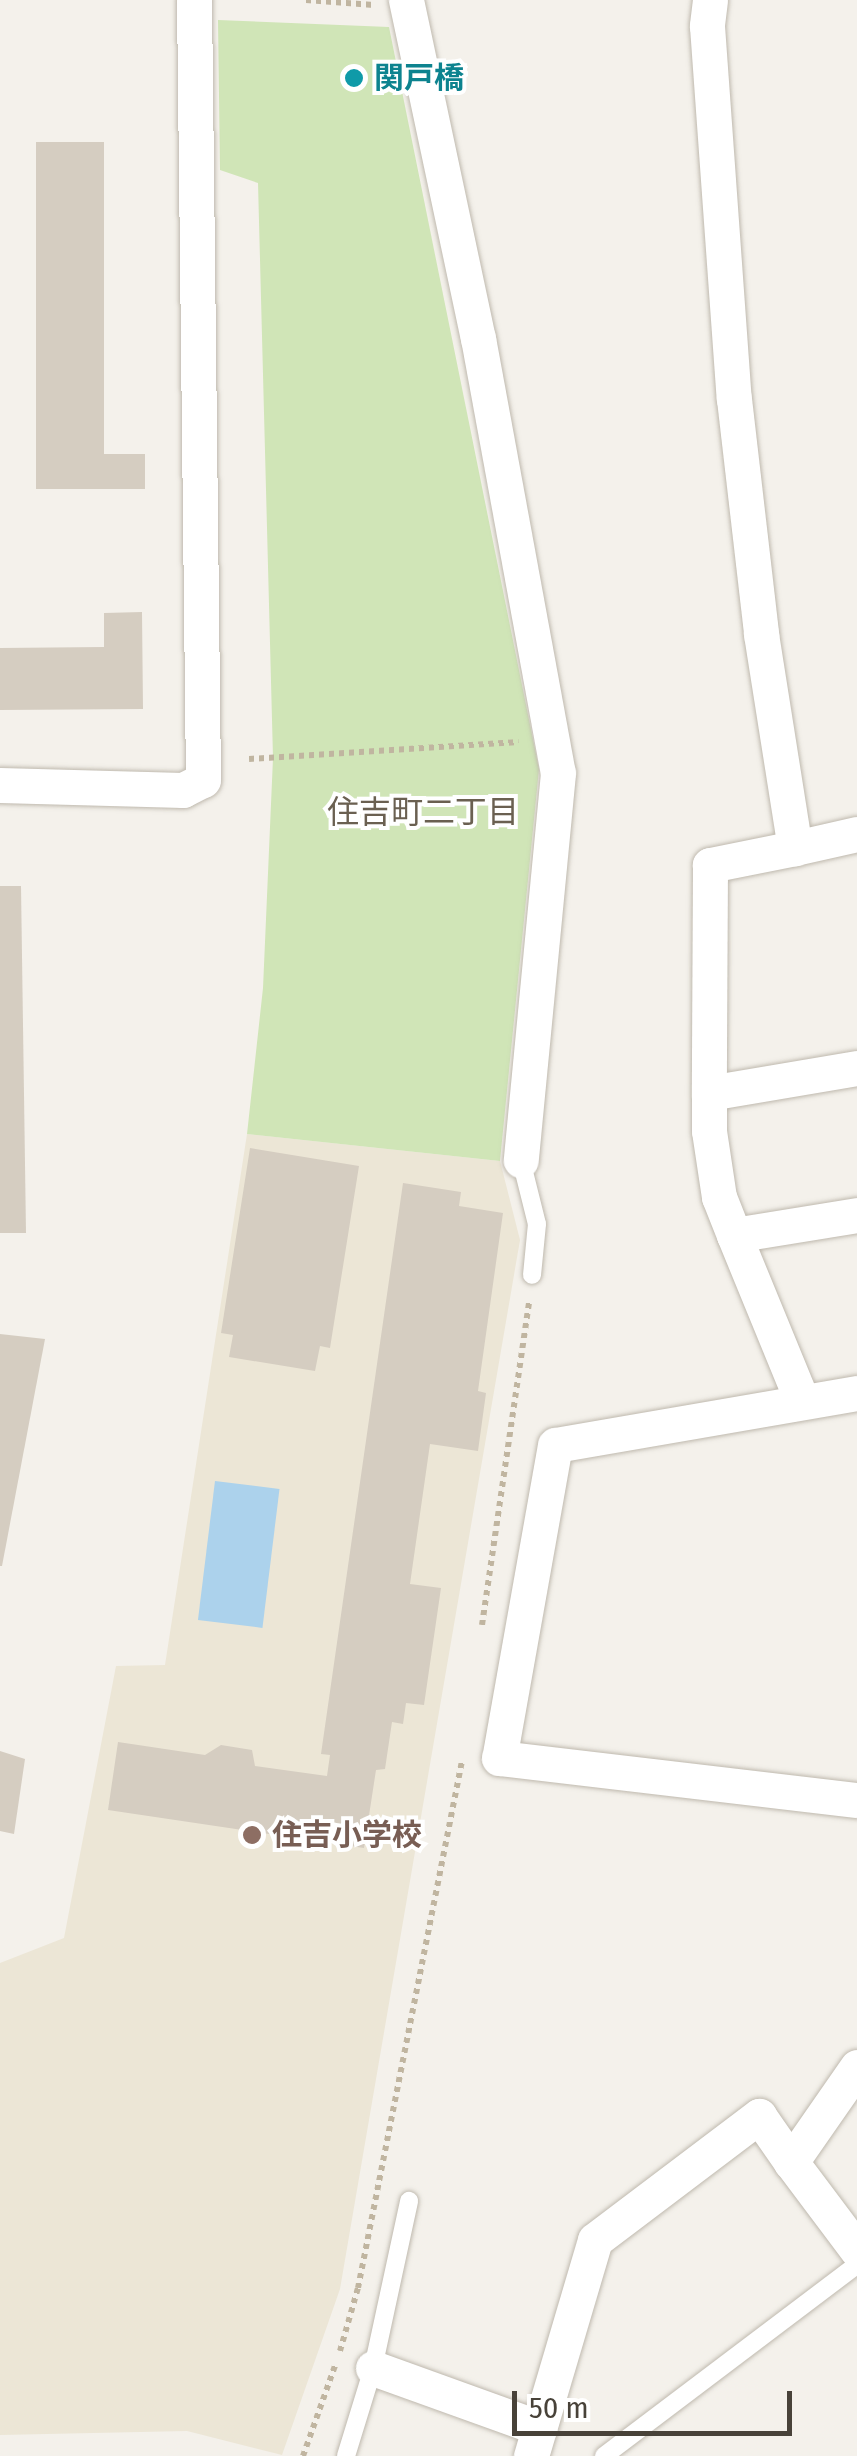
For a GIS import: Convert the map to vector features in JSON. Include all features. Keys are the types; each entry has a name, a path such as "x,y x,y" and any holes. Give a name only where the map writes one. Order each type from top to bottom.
{"street":[{"path":"0,785 183,790 203,780 194,0"},
{"path":"406,0 478,338 556,757 520,1160"},
{"path":"710,0 707,26 734,399 761,634 795,848"},
{"path":"802,1401 719,1197 709,1131 710,865 857,834"},
{"path":"709,1093 857,1068"},
{"path":"734,1235 857,1215"},
{"path":"857,1393 555,1445 498,1758 857,1800"},
{"path":"792,2162 857,2067"},
{"path":"373,2368 536,2442 595,2240 759,2116 857,2250"}],"lane":[{"path":"520,1160 537,1224 532,1275"},
{"path":"346,2456 373,2368 410,2201"},
{"path":"604,2456 857,2264"}],"path":[{"path":"306,0 367,2"},
{"path":"250,759 534,741"},
{"path":"480,1642 532,1275"},
{"path":"303,2456 358,2288 463,1755"}],"shaded area":[{"name":"住吉小学校","path":"247,1134 500,1161 520,1240 340,2289 282,2455 187,2431 0,2435 0,1963 64,1938 116,1666 165,1665"}],"green space":[{"path":"218,20 389,27 539,769 500,1161 247,1134 263,988 273,758 258,183 220,170"}],"water":[{"path":"215,1481 280,1489 262,1628 198,1620"}],"building":[{"path":"36,142 104,142 104,454 145,454 145,489 36,489"},
{"path":"142,612 143,709 0,710 0,648 104,647 104,613"},
{"path":"0,886 21,886 26,1233 0,1233"},
{"path":"250,1148 359,1166 330,1348 320,1346 315,1371 229,1357 233,1335 221,1333"},
{"path":"403,1183 461,1192 459,1206 503,1213 478,1391 486,1393 478,1451 430,1444 410,1584 441,1588 424,1705 406,1703 403,1724 392,1722 385,1769 376,1770 364,1848 108,1810 118,1742 205,1755 221,1745 252,1750 255,1766 327,1776 330,1755 321,1754"},
{"path":"0,1334 45,1339 2,1566 0,1566"},
{"path":"0,1751 25,1759 14,1834 0,1831"}],"place":[{"name":"関戸橋","path":"354,78"},
{"name":"住吉小学校","path":"252,1835"}],"district":[{"name":"住吉町二丁目","path":"423,812"}]}
